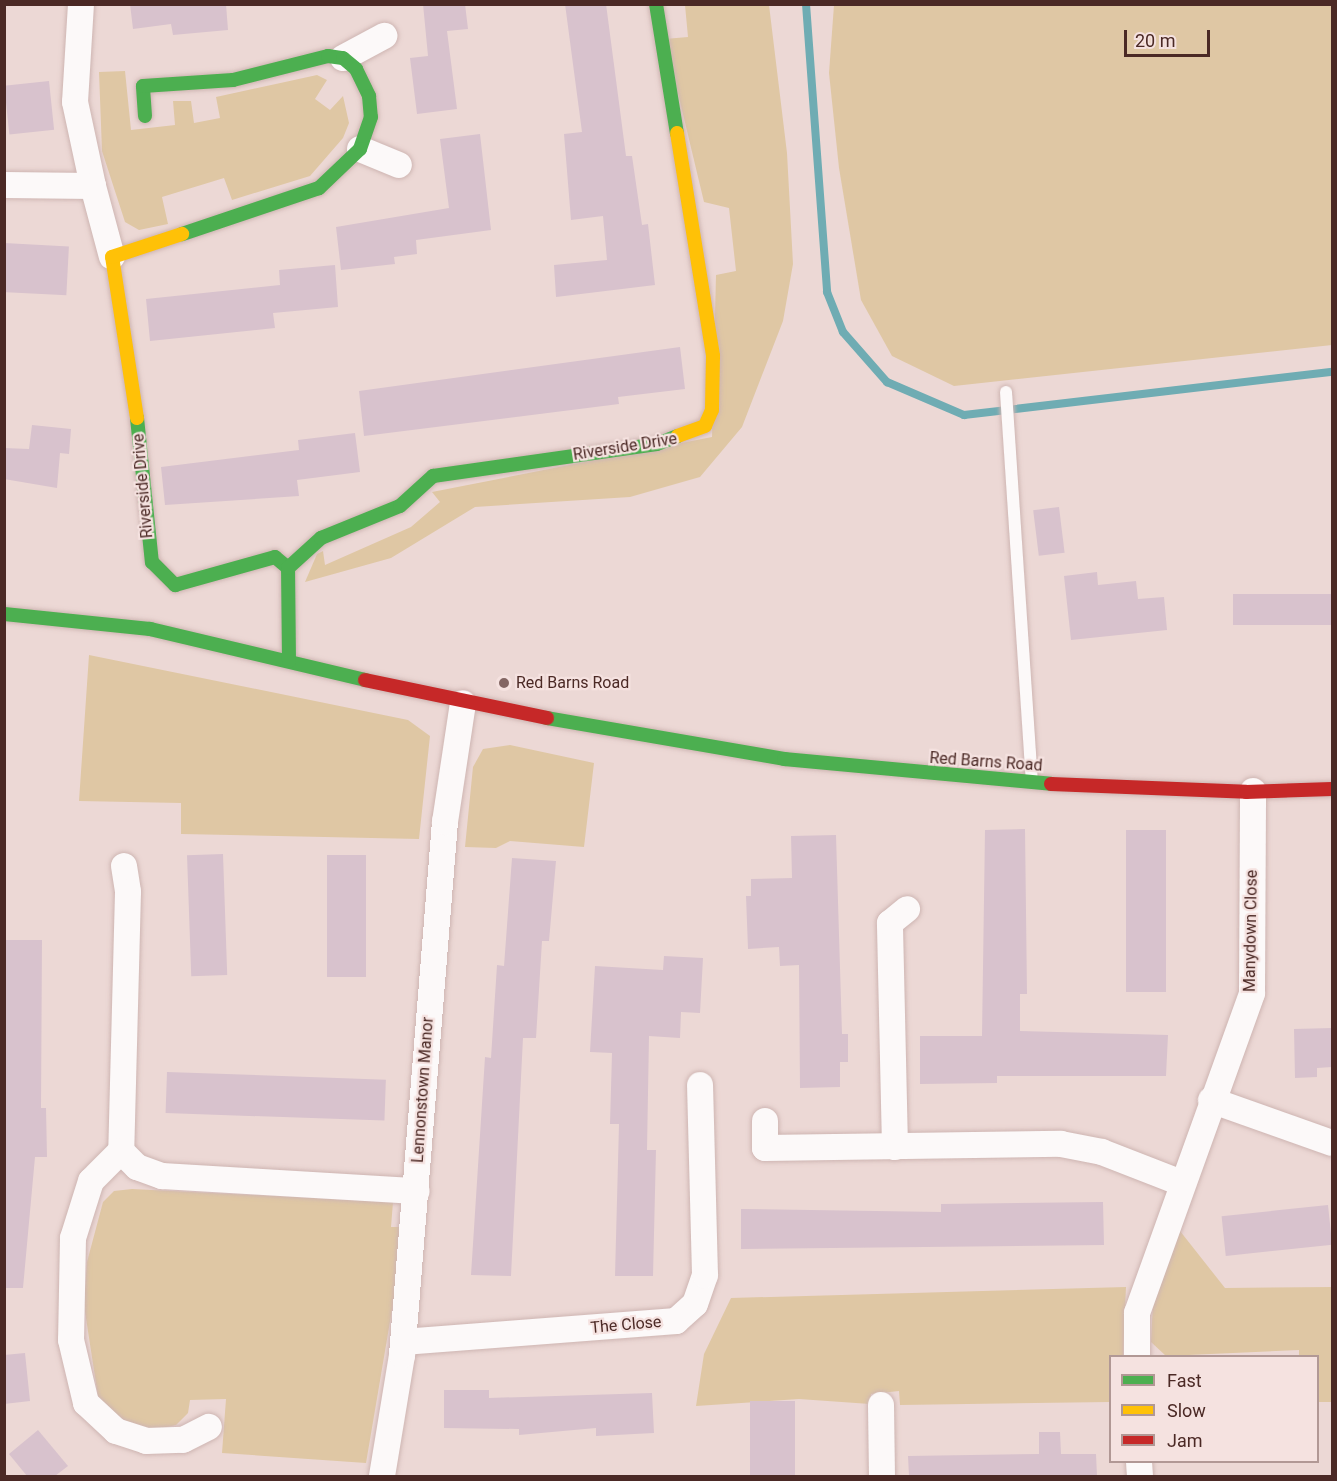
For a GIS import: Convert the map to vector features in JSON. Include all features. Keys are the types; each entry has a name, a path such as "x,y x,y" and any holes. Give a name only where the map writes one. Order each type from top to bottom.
{"street":[{"name":"Riverside Drive","path":"81,4 75,102 93,186 112,257 131,357 152,562 175,585 275,557 288,568 321,538 400,506 433,476 657,444 705,426 712,410 713,356 692,203 661,58 656,4"},
{"path":"343,58 384,36"},
{"path":"112,257 319,188 360,149 371,117 369,96 356,69 343,58 328,56 233,80 143,86 145,116"},
{"path":"360,149 399,165"},
{"path":"4,185 93,186"},
{"path":"288,568 289,661"},
{"name":"Red Barns Road","path":"4,614 150,629 463,703 784,759 1032,782 1253,791 1332,789"},
{"name":"Lennonstown Manor","path":"382,1476 403,1342 445,822 463,703"},
{"name":"Manydown Close","path":"1137,1355 1137,1313 1179,1182 1252,993 1253,791"},
{"path":"124,866 128,892 121,1151 91,1181 73,1238 72,1340 86,1403 116,1431 146,1441 183,1440 209,1427"},
{"path":"895,1147 890,923 907,909"},
{"name":"The Close","path":"403,1342 676,1321 695,1304 705,1275 700,1085"},
{"path":"1211,1100 1291,1133 1332,1143"},
{"path":"765,1121 765,1148 1061,1144 1102,1152 1179,1182"},
{"path":"121,1151 137,1167 162,1176 417,1191"},
{"path":"881,1405 882,1476"}],"lane":[{"path":"1006,392 1032,782"}],"shaded area":[{"path":"685,5 769,5 787,153 793,264 783,321 742,427 700,477 630,497 475,507 391,558 305,582 317,554 323,551 325,565 411,527 440,502 432,492 712,437 716,275 736,271 729,208 704,202 665,39 688,37"},
{"path":"834,5 1332,5 1332,345 954,386 892,356 861,300 839,168 829,73"},
{"path":"125,71 131,130 175,125 173,101 191,101 194,123 220,118 216,97 317,75 327,80 315,99 330,110 343,96 349,123 343,138 310,176 232,200 224,178 162,197 168,224 139,230 125,222 102,151 99,72"},
{"path":"89,655 408,720 430,736 419,839 181,834 181,803 79,801"},
{"path":"510,745 594,763 584,847 510,841 496,848 465,847 473,767 483,749"},
{"path":"132,1189 393,1202 391,1227 400,1227 394,1298 366,1463 222,1453 226,1399 190,1400 188,1413 176,1425 154,1430 135,1427 99,1403 84,1305 87,1262 103,1202 114,1191"},
{"path":"1180,1231 1225,1288 1332,1287 1332,1402 1319,1402 1319,1355 1299,1355 1299,1350 1165,1355 1151,1342 1153,1303"},
{"path":"1126,1287 1123,1355 1109,1355 1109,1402 900,1405 899,1391 871,1394 870,1404 799,1399 696,1406 704,1354 731,1298"}],"building":[{"path":"130,4 226,4 228,30 173,35 171,24 133,29"},
{"path":"423,4 465,4 468,29 447,31 457,109 417,114 410,58 428,56"},
{"path":"565,4 606,4 626,156 632,156 642,225 648,224 655,285 556,297 554,265 607,260 603,216 571,220 564,134 582,132"},
{"path":"49,81 54,130 9,134 4,86"},
{"path":"480,134 491,230 416,240 417,254 394,257 395,264 341,270 336,227 449,208 440,139"},
{"path":"4,243 69,246 66,295 4,292"},
{"path":"335,265 338,307 273,313 275,328 150,341 146,299 280,285 279,270"},
{"path":"680,347 685,389 618,397 619,404 364,436 359,391"},
{"path":"32,425 71,429 69,454 60,453 57,488 4,479 4,448 29,449"},
{"path":"355,433 360,472 297,480 299,496 165,505 161,467 299,450 298,440"},
{"path":"1059,507 1065,553 1039,556 1033,510"},
{"path":"1097,572 1098,585 1136,581 1138,599 1164,597 1167,630 1071,640 1064,576"},
{"path":"1233,594 1332,594 1332,625 1233,625"},
{"path":"1025,829 1027,994 1020,994 1020,1031 1168,1035 1166,1076 997,1076 997,1083 920,1084 920,1036 982,1036 985,830"},
{"path":"1126,830 1166,830 1166,992 1126,992"},
{"path":"836,835 842,1034 848,1034 848,1062 840,1062 840,1087 800,1088 799,965 780,966 779,947 748,949 746,896 751,896 751,879 792,878 791,836"},
{"path":"223,854 227,975 191,976 187,855"},
{"path":"327,855 366,855 366,977 327,977"},
{"path":"512,858 556,861 549,941 542,941 536,1038 523,1038 511,1276 471,1275 485,1057 491,1058 497,965 504,966"},
{"path":"4,940 42,940 41,1108 46,1108 47,1157 35,1157 23,1288 4,1288"},
{"path":"664,956 703,958 700,1013 681,1012 680,1038 649,1036 647,1150 656,1150 653,1276 615,1276 619,1124 610,1124 612,1053 590,1052 595,966 663,970"},
{"path":"1332,1028 1332,1067 1317,1068 1317,1077 1295,1078 1294,1029"},
{"path":"167,1072 386,1080 384,1121 166,1113"},
{"path":"1103,1202 1104,1245 741,1249 741,1209 941,1212 941,1204"},
{"path":"1328,1205 1332,1245 1226,1256 1222,1216"},
{"path":"25,1353 30,1401 4,1404 4,1355"},
{"path":"444,1390 489,1390 489,1398 652,1393 654,1433 596,1436 596,1428 519,1435 519,1429 444,1428"},
{"path":"750,1401 795,1401 795,1476 750,1476"},
{"path":"38,1430 68,1466 55,1476 27,1476 9,1454"},
{"path":"1039,1432 1060,1432 1061,1454 1096,1454 1097,1476 909,1476 908,1456 1039,1454"}],"waterway":[{"path":"806,4 827,292 843,332 887,382 964,415 1332,372"}],"traffic: fast":[{"path":"656,4 677,133"},
{"path":"145,116 143,86 233,80 328,56 343,58 356,69 369,96 371,117 360,149 319,188 182,234"},
{"path":"137,418 152,562 175,585 275,557 288,568"},
{"path":"289,661 288,568 321,538 400,506 433,476 657,444 678,436"},
{"path":"4,614 150,629 365,680"},
{"path":"547,718 784,759 1051,784"}],"traffic: slow":[{"path":"677,133 713,356 712,410 705,426 678,436"},
{"path":"137,418 112,257 182,234"}],"traffic: jam":[{"path":"365,680 547,718"},
{"path":"1051,784 1246,792 1332,789"}],"place":[{"name":"Red Barns Road","path":"504,683"}]}
